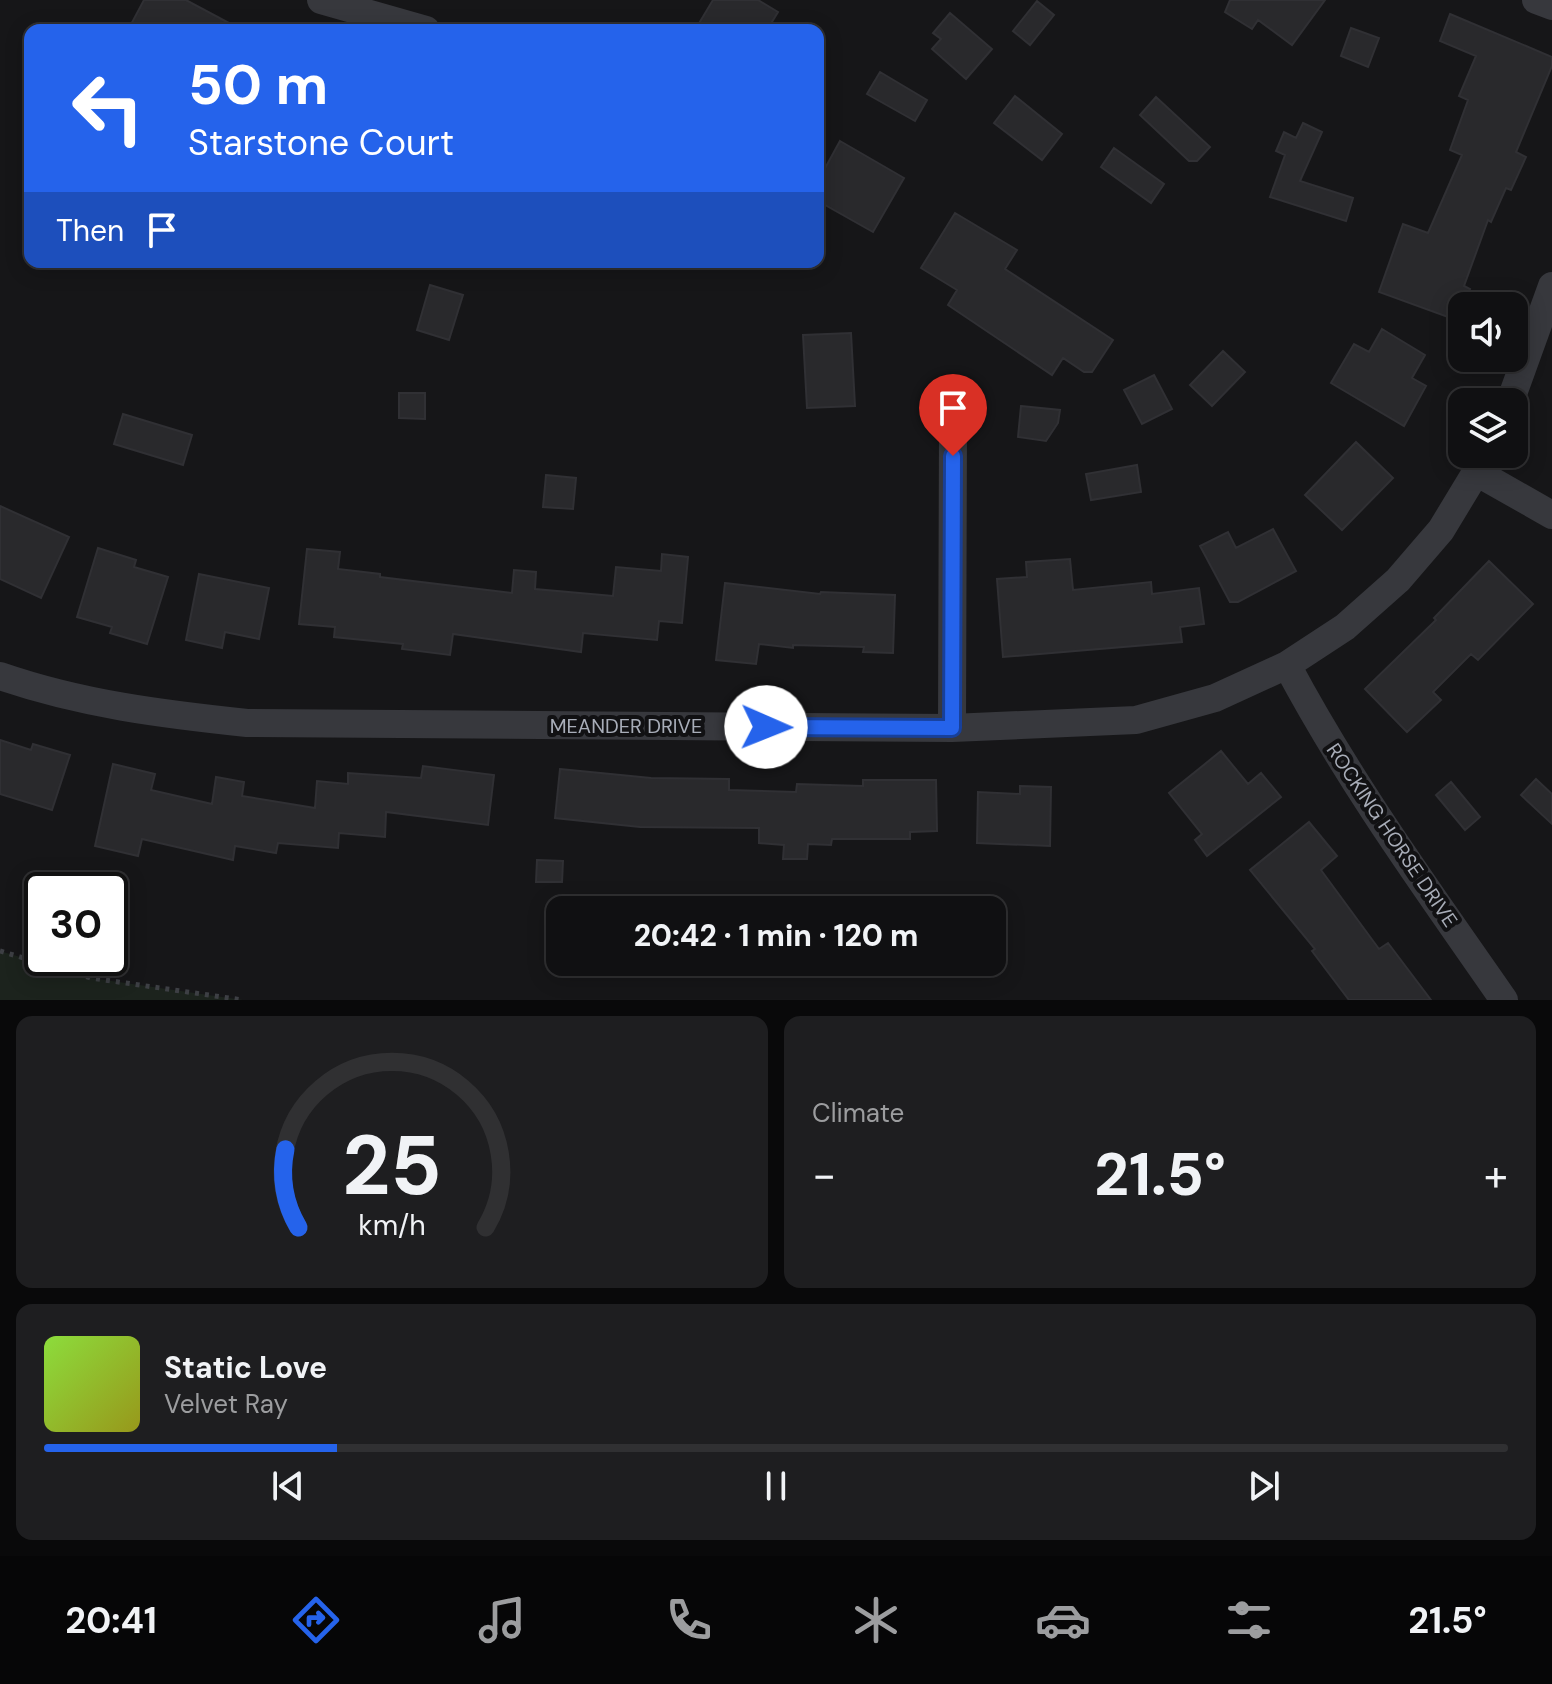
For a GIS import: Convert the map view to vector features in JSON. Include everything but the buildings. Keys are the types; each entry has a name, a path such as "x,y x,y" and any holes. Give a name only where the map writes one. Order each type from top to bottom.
{"street":[{"path":"321,0 405,24"},
{"path":"1536,0 1552,6"},
{"path":"1515,388 1552,286"},
{"path":"952,728 953,425"},
{"name":"MEANDER DRIVE","path":"0,676 32,687 133,711 247,723 952,728 1136,720 1215,698 1287,665 1345,627 1398,580 1441,530 1480,468"},
{"path":"1487,468 1552,515"},
{"name":"ROCKING HORSE DRIVE","path":"1287,665 1328,742 1370,808 1504,1000"}],"path":[{"path":"0,951 91,978 243,1000"}],"shaded area":[{"path":"0,951 24,958 24,976 84,976 243,1000 0,1000"}],"route":[{"path":"766,727 952,728 953,456"}]}
